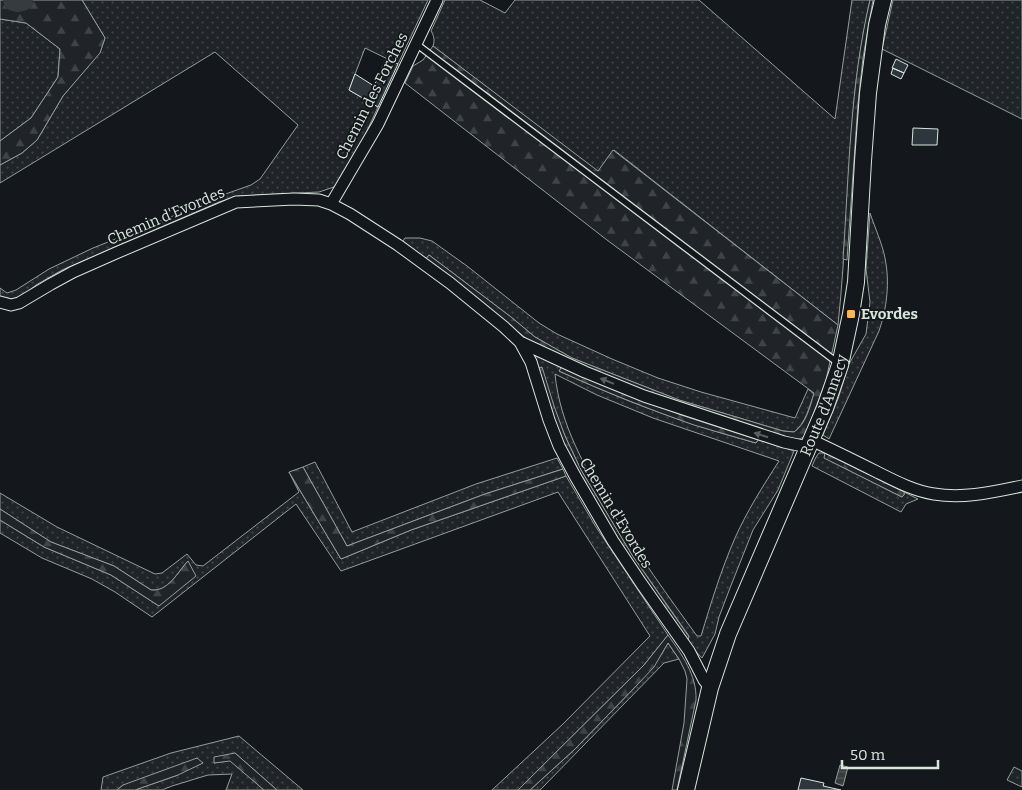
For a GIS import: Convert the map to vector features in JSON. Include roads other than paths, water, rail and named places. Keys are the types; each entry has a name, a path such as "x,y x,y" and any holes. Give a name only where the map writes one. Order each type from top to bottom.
{"main road":[{"name":"Route d'Annecy","path":"686,790 710,688 728,634 825,408 840,365 856,282 868,94 877,25 883,0"}],"street":[{"name":"Chemin des Forches","path":"331,204 378,124 415,42 437,0"},
{"name":"Chemin d'Evordes","path":"0,302 11,305 19,303 82,268 236,202 294,199 319,200 350,214 398,245 450,283 520,342 584,372 644,396 784,442 809,444 921,491 935,494 964,495 1022,486"},
{"name":"Chemin d'Evordes","path":"520,342 530,362 559,446 575,476 612,541 678,635 710,688"}],"lane":[{"path":"415,42 840,365"}],"waterway":[{"path":"14,0 22,0"}],"place":[{"name":"Evordes","path":"851,314"}]}
